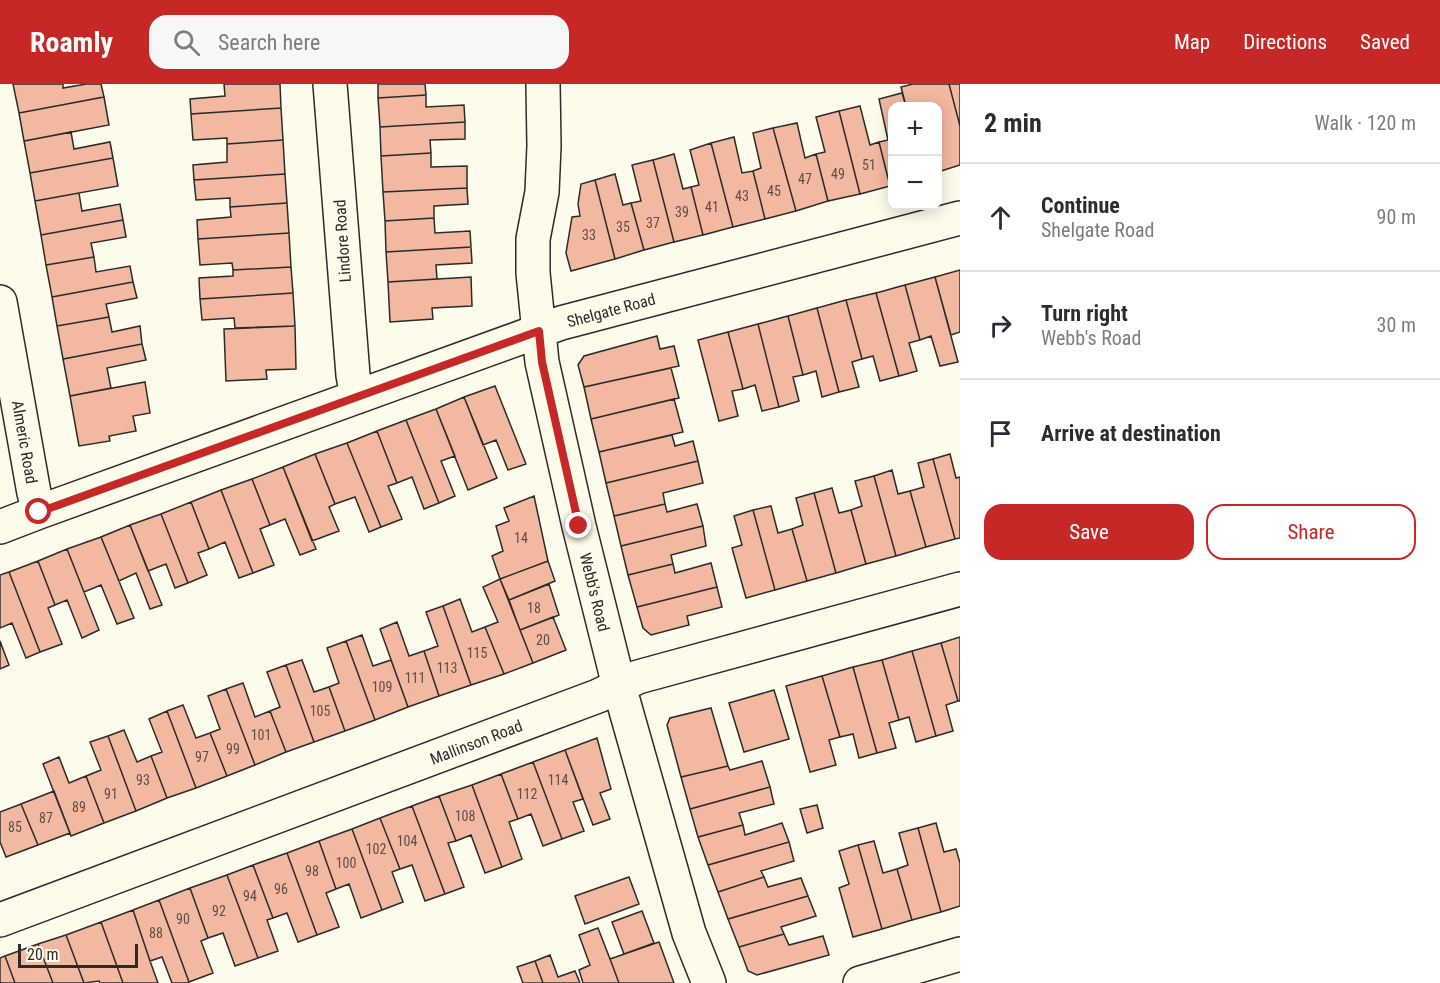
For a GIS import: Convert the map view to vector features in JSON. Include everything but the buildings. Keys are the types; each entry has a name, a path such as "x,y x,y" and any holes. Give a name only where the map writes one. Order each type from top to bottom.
{"street":[{"name":"Lindore Road","path":"330,84 353,375 357,397"},
{"name":"Webb's Road","path":"543,84 542,192 533,239 533,273 542,362 579,526 619,686 689,933 709,983"},
{"name":"Shelgate Road","path":"0,527 561,323 960,218"},
{"name":"Almeric Road","path":"0,302 39,512"},
{"name":"Mallinson Road","path":"0,920 587,700 638,677 960,589"},
{"path":"860,983 960,954"}],"route":[{"path":"39,512 539,331 542,362 579,526"}]}
